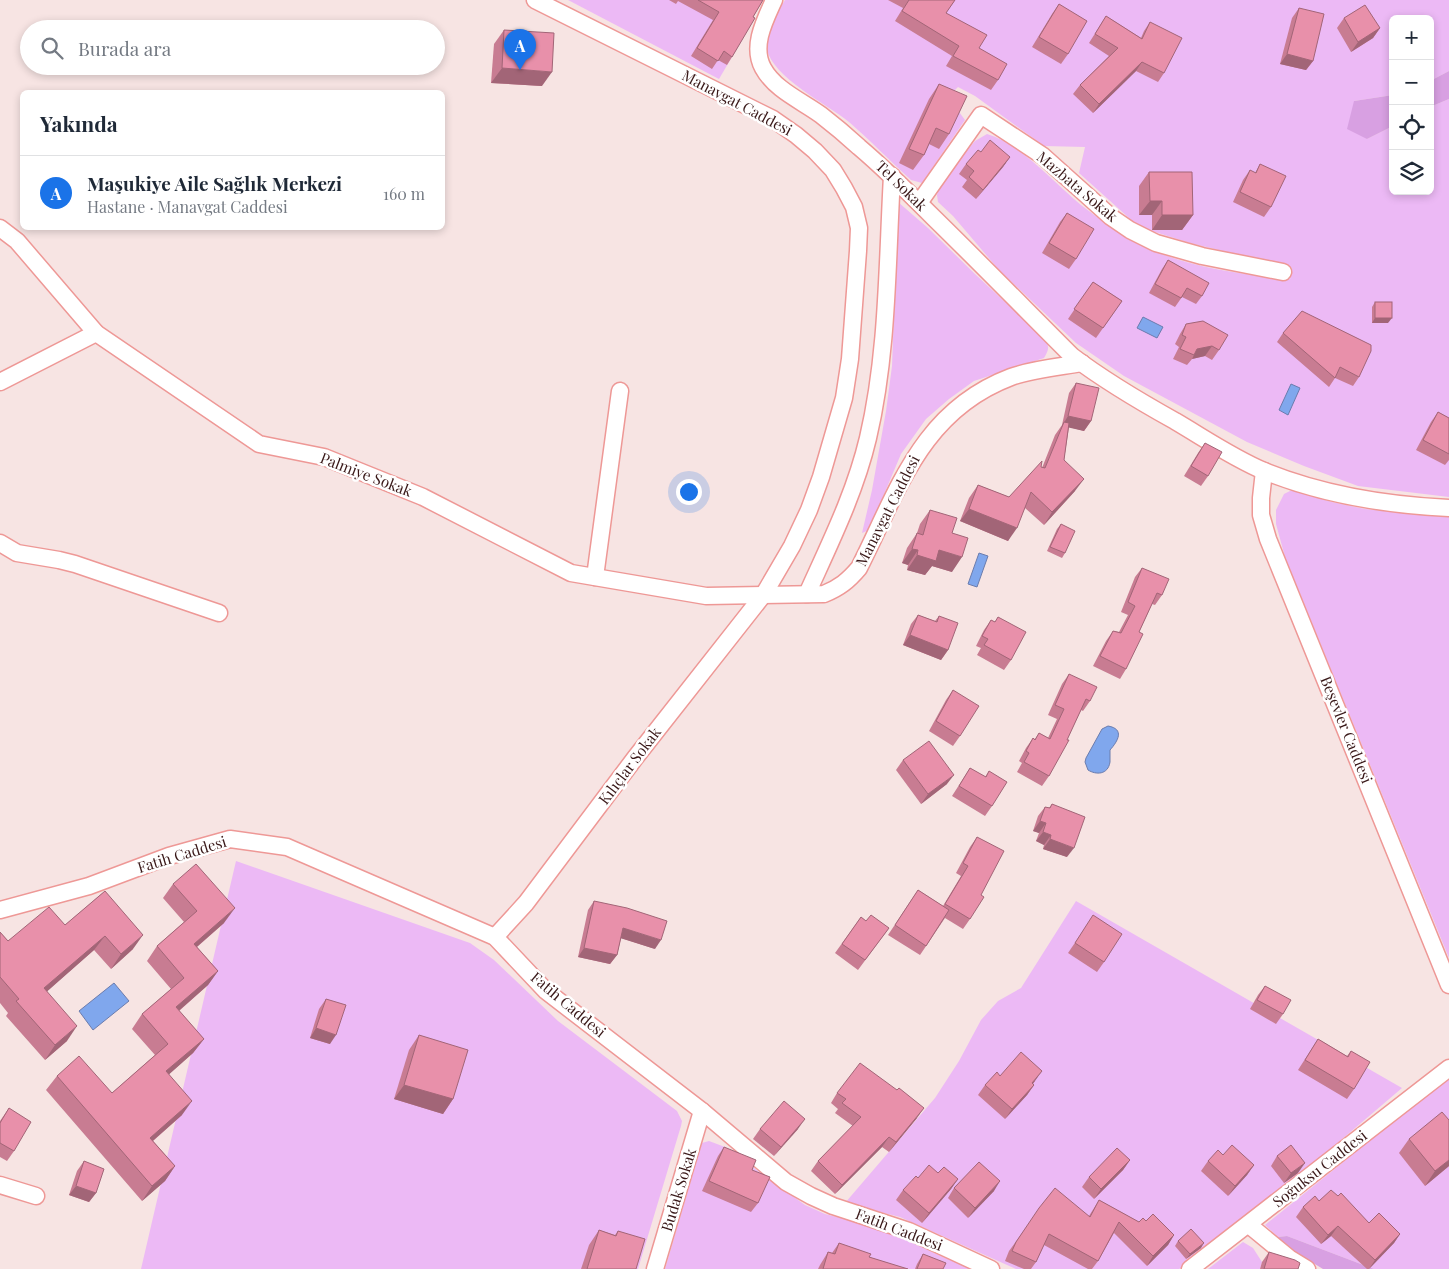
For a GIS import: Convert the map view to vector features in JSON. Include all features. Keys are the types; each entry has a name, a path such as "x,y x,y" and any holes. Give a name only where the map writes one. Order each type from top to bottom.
{"street":[{"name":"Manavgat Caddesi","path":"535,0 773,119 815,151 833,170 854,207 859,228 858,260 850,360 844,398 809,510 792,546 764,594"},
{"name":"Tel Sokak","path":"774,0 765,19 758,46 762,67 768,76 784,90 821,115 892,176 1061,345 1082,363"},
{"name":"Mazbata Sokak","path":"918,203 981,115 1043,156 1112,217 1130,230 1156,243 1202,256 1283,272"},
{"path":"807,594 849,502 868,440 881,364 884,334 892,176"},
{"name":"Palmiye Sokak","path":"0,228 17,241 96,333 259,444 324,457 423,497 571,573 706,596 764,594"},
{"path":"0,382 96,333"},
{"name":"Manavgat Caddesi","path":"764,594 824,594 848,581 859,568 903,477 920,449 941,423 979,392 1011,377 1036,370 1082,363"},
{"path":"1082,363 1098,376 1157,411 1237,458 1264,470 1295,482 1380,502 1449,508"},
{"path":"595,577 620,391"},
{"name":"Beşevler Caddesi","path":"1264,470 1260,498 1261,515 1268,539 1449,985"},
{"path":"0,543 17,553 75,564 219,613"},
{"name":"Kılıçlar Sokak","path":"495,937 526,903 634,758 764,594"},
{"name":"Fatih Caddesi","path":"0,910 89,886 170,856 230,839 287,847 495,937 546,991 702,1111 786,1182 833,1206 909,1231 991,1269"},
{"name":"Soğuksu Caddesi","path":"1190,1269 1449,1068"},
{"name":"Budak Sokak","path":"655,1269 702,1111"},
{"path":"0,1184 36,1196"},
{"path":"1249,1225 1289,1258 1306,1269"}],"shaded area":[{"path":"568,0 734,0 755,12 750,26 719,79"},
{"path":"785,0 1449,0 1449,71 1434,79 1434,15 1389,15 1389,96 1354,101 1367,139 1389,128 1389,195 1434,195 1434,105 1449,99 1449,497 1358,486 1304,466 1247,442 1124,376 1076,343 999,270 953,216 938,202 937,195 941,180 975,141 987,134 1000,139 1024,155 1081,205 1106,224 1152,250 1185,262 1255,275 1290,279 1292,268 1190,243 1139,227 1079,173 1085,147 1044,146 975,96 958,87 948,97 965,120 922,183 911,180 849,122 789,80 779,70 767,49 767,36"},
{"path":"1449,71 1449,99 1434,105 1434,105 1434,79"},
{"path":"1389,96 1389,128 1367,139 1347,129 1354,101"},
{"path":"898,202 1044,338 1048,348 1044,358 974,381 926,419 901,454 869,530 862,533 872,490 892,366"},
{"path":"1292,490 1332,502 1365,509 1449,517 1449,958 1285,557 1276,524 1276,510 1284,494"},
{"path":"236,861 470,943 494,960 558,1021 677,1111 682,1121 681,1126 638,1269 141,1269"},
{"path":"1076,901 1402,1088 1300,1175 1202,1254 1179,1269 1016,1269 900,1217 845,1203 935,1098 959,1061 981,1020 998,1001 1021,988"},
{"path":"1449,1077 1449,1269 1374,1269 1287,1236 1278,1237 1265,1225"},
{"path":"709,1141 725,1147 805,1205 825,1214 857,1222 898,1236 973,1269 665,1269 702,1143"},
{"path":"1287,1236 1374,1269 1323,1269 1285,1246 1278,1237"},
{"path":"1243,1242 1253,1248 1262,1262 1260,1269 1208,1269"}],"water":[{"path":"1143,317 1163,327 1157,338 1137,328"},
{"path":"1291,384 1300,388 1288,415 1279,410"},
{"path":"979,553 988,556 977,587 968,584"},
{"path":"1108,726 1117,730 1118,733 1117,739 1110,750 1109,766 1101,773 1091,772 1088,770 1085,762 1086,758 1102,729"},
{"path":"114,983 129,1001 93,1030 79,1011"}],"building":[{"path":"698,0 763,0 753,17 755,18 732,57 724,51 718,61 697,48 719,12"},
{"path":"909,0 955,0 946,13 987,35 979,48 1007,64 998,80 953,56 959,46 902,11"},
{"path":"1059,4 1087,21 1068,54 1039,37"},
{"path":"1365,5 1380,28 1358,42 1344,18"},
{"path":"1299,8 1324,14 1313,61 1287,54"},
{"path":"1106,16 1142,39 1150,22 1182,38 1164,73 1142,62 1099,104 1080,85 1118,48 1095,34"},
{"path":"504,30 554,33 552,72 502,68"},
{"path":"939,84 967,96 949,134 936,128 924,155 909,149"},
{"path":"990,140 1010,157 983,190 969,177 974,171 966,164 978,150 981,152"},
{"path":"1260,164 1286,176 1271,207 1240,192 1250,170 1256,173"},
{"path":"1149,172 1192,172 1193,215 1162,215 1162,201 1150,201"},
{"path":"1067,213 1094,229 1076,259 1049,243"},
{"path":"1168,260 1209,283 1202,296 1187,288 1181,298 1155,284"},
{"path":"1093,282 1122,301 1103,328 1074,309"},
{"path":"1375,302 1392,302 1392,318 1375,318"},
{"path":"1302,311 1371,345 1371,351 1359,377 1340,367 1335,378 1283,333"},
{"path":"1203,321 1228,335 1219,350 1212,346 1197,349 1194,355 1180,349 1186,337 1182,335 1186,324"},
{"path":"1076,383 1099,388 1091,421 1068,416"},
{"path":"1438,412 1449,418 1449,454 1423,440"},
{"path":"1064,422 1069,423 1064,460 1084,479 1052,512 1031,492 1017,528 969,509 978,485 1009,497 1042,461 1041,467 1045,468"},
{"path":"1205,443 1222,452 1208,476 1191,466"},
{"path":"930,510 957,518 952,533 968,538 962,557 939,550 936,561 917,555 918,550 912,549 917,533 923,535"},
{"path":"1061,524 1075,531 1065,553 1050,547"},
{"path":"1142,568 1169,579 1162,595 1157,593 1139,632 1143,634 1126,669 1100,656 1113,631 1121,633 1135,606 1128,602"},
{"path":"918,615 937,622 939,616 958,623 948,650 910,635"},
{"path":"998,617 1026,632 1011,660 984,645 988,639 982,636 991,620 995,622"},
{"path":"1069,674 1097,687 1090,701 1086,699 1067,740 1069,740 1049,776 1024,762 1029,753 1026,751 1033,738 1035,740 1039,733 1050,739 1064,709 1055,705"},
{"path":"953,690 979,706 960,736 936,721"},
{"path":"929,741 954,775 928,794 903,760"},
{"path":"970,768 986,777 989,771 1007,782 992,806 959,786"},
{"path":"1052,804 1085,817 1074,848 1050,839 1051,835 1043,832 1046,823 1040,821 1045,807 1050,808"},
{"path":"977,837 1004,851 981,895 984,897 970,919 945,904 968,866 963,863"},
{"path":"196,864 235,908 194,944 218,971 176,1007 204,1039 166,1071 192,1101 150,1138 175,1166 152,1186 57,1076 79,1056 112,1093 168,1044 142,1014 184,978 157,946 197,911 173,884"},
{"path":"918,890 949,910 926,946 895,925"},
{"path":"105,891 143,935 121,954 105,936 44,988 77,1026 55,1045 16,1001 19,999 0,977 0,932 8,941 49,907 65,925"},
{"path":"594,901 627,908 667,921 661,940 623,928 617,955 584,948"},
{"path":"871,915 889,928 865,960 842,944 861,917 866,921"},
{"path":"1093,915 1122,934 1104,962 1075,943"},
{"path":"1265,986 1291,1000 1283,1014 1257,1000"},
{"path":"326,999 346,1005 336,1035 316,1028"},
{"path":"419,1035 468,1050 453,1099 404,1085"},
{"path":"1318,1039 1348,1057 1351,1051 1370,1062 1354,1089 1305,1060"},
{"path":"1021,1052 1042,1071 1032,1083 1034,1085 1012,1109 985,1085 997,1072 1000,1076"},
{"path":"860,1063 897,1090 899,1088 924,1108 896,1142 889,1137 842,1185 818,1161 861,1117 842,1103 846,1099 837,1093"},
{"path":"784,1101 805,1119 781,1147 760,1129"},
{"path":"9,1108 31,1122 14,1151 0,1143 0,1123"},
{"path":"1442,1112 1449,1120 1449,1160 1435,1171 1409,1139"},
{"path":"1232,1145 1254,1165 1235,1186 1208,1161 1218,1150 1223,1155"},
{"path":"1291,1145 1305,1163 1291,1173 1277,1156"},
{"path":"724,1147 756,1160 752,1170 770,1177 758,1203 709,1181"},
{"path":"1117,1148 1130,1160 1101,1189 1089,1177"},
{"path":"84,1161 104,1169 96,1193 76,1186"},
{"path":"979,1162 1000,1181 975,1208 954,1188"},
{"path":"929,1165 938,1173 944,1167 958,1179 929,1213 903,1190 916,1176 918,1178"},
{"path":"1055,1188 1090,1217 1099,1200 1139,1222 1143,1218 1146,1221 1153,1214 1174,1235 1153,1256 1119,1222 1098,1261 1049,1234 1036,1262 1012,1251 1039,1208"},
{"path":"1331,1190 1338,1196 1341,1193 1369,1223 1379,1213 1400,1234 1375,1260 1338,1226 1328,1235 1303,1207 1315,1196 1319,1201"},
{"path":"1191,1229 1204,1243 1190,1254 1178,1241"},
{"path":"599,1230 616,1236 618,1231 645,1239 636,1269 587,1269"},
{"path":"839,1243 871,1254 869,1257 908,1269 823,1269 828,1252 835,1254"},
{"path":"1269,1252 1295,1260 1300,1263 1298,1269 1264,1269"},
{"path":"923,1254 946,1263 943,1269 917,1269"}],"place":[{"name":"Maşukiye Aile Sağlık Merkezi","path":"520,70"}]}
